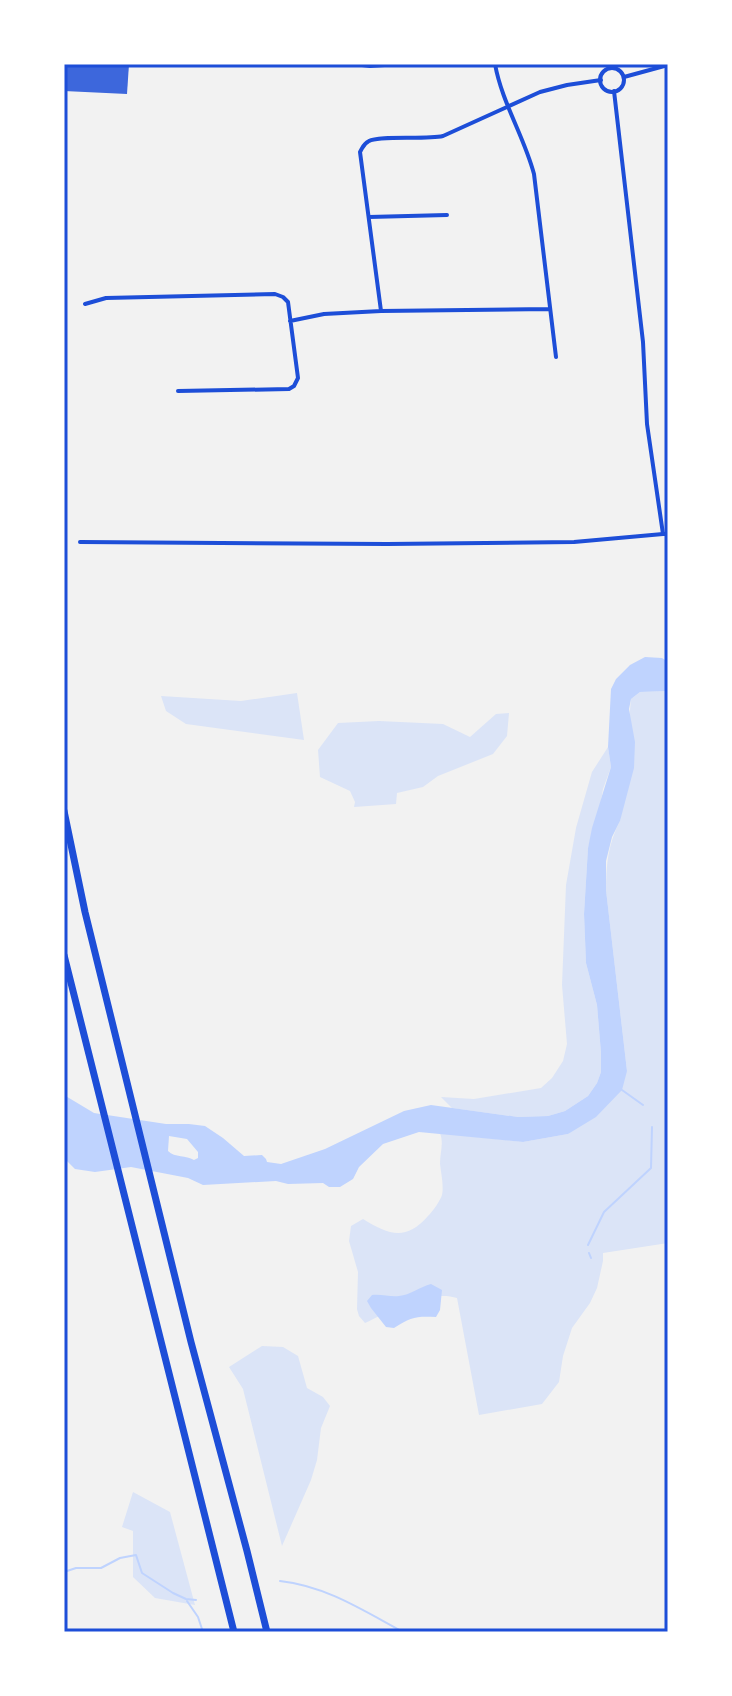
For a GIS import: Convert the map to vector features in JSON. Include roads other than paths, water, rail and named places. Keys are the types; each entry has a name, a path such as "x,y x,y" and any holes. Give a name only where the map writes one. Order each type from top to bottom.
{"highway":[{"path":"64,811 124,1072 267,1632"},
{"path":"64,955 234,1632"}],"street":[{"path":"354,64 399,64"},
{"path":"495,64 501,91 534,174 556,357"},
{"path":"624,77 668,65"},
{"path":"610,66 619,70 624,77 621,87 614,91 604,88 601,80 603,72 610,66"},
{"path":"381,311 360,152 367,142 374,139 443,136 550,89 601,80"},
{"path":"80,542 574,542 666,534 647,424 643,342 614,91"},
{"path":"369,217 447,215"},
{"path":"85,304 106,298 275,294 288,302 298,378 294,386 289,389 178,391"},
{"path":"290,321 324,314 381,311 550,309"}],"water":[{"path":"645,657 662,658 668,662 668,691 640,692 631,699 629,709 635,742 634,768 606,861 606,890 627,1071 622,1090 596,1117 568,1134 523,1142 419,1132 383,1144 359,1167 353,1179 340,1187 276,1181 203,1185 188,1178 131,1167 95,1172 75,1169 64,1158 64,1095 94,1113 166,1124 205,1126 244,1156 262,1155 267,1162 281,1164 325,1149 404,1111 431,1105 518,1117 548,1116 565,1111 588,1096 601,1072 601,1053 597,1005 586,963 584,914 588,848 611,767 608,747 611,689 630,665","holes":["169,1136 187,1139 198,1152 198,1158 194,1160 168,1151"]},
{"path":"431,1284 442,1290 436,1317 414,1318 394,1328 386,1327 367,1301 372,1295 403,1295"}],"waterway":[{"path":"622,1090 643,1105"},
{"path":"588,1245 604,1212 651,1168 652,1127"},
{"path":"589,1253 591,1258"},
{"path":"64,1572 76,1568 101,1568 120,1558 136,1555 142,1573 173,1593 196,1600"},
{"path":"280,1581 329,1594 403,1632"},
{"path":"187,1601 198,1617 203,1632"}]}
